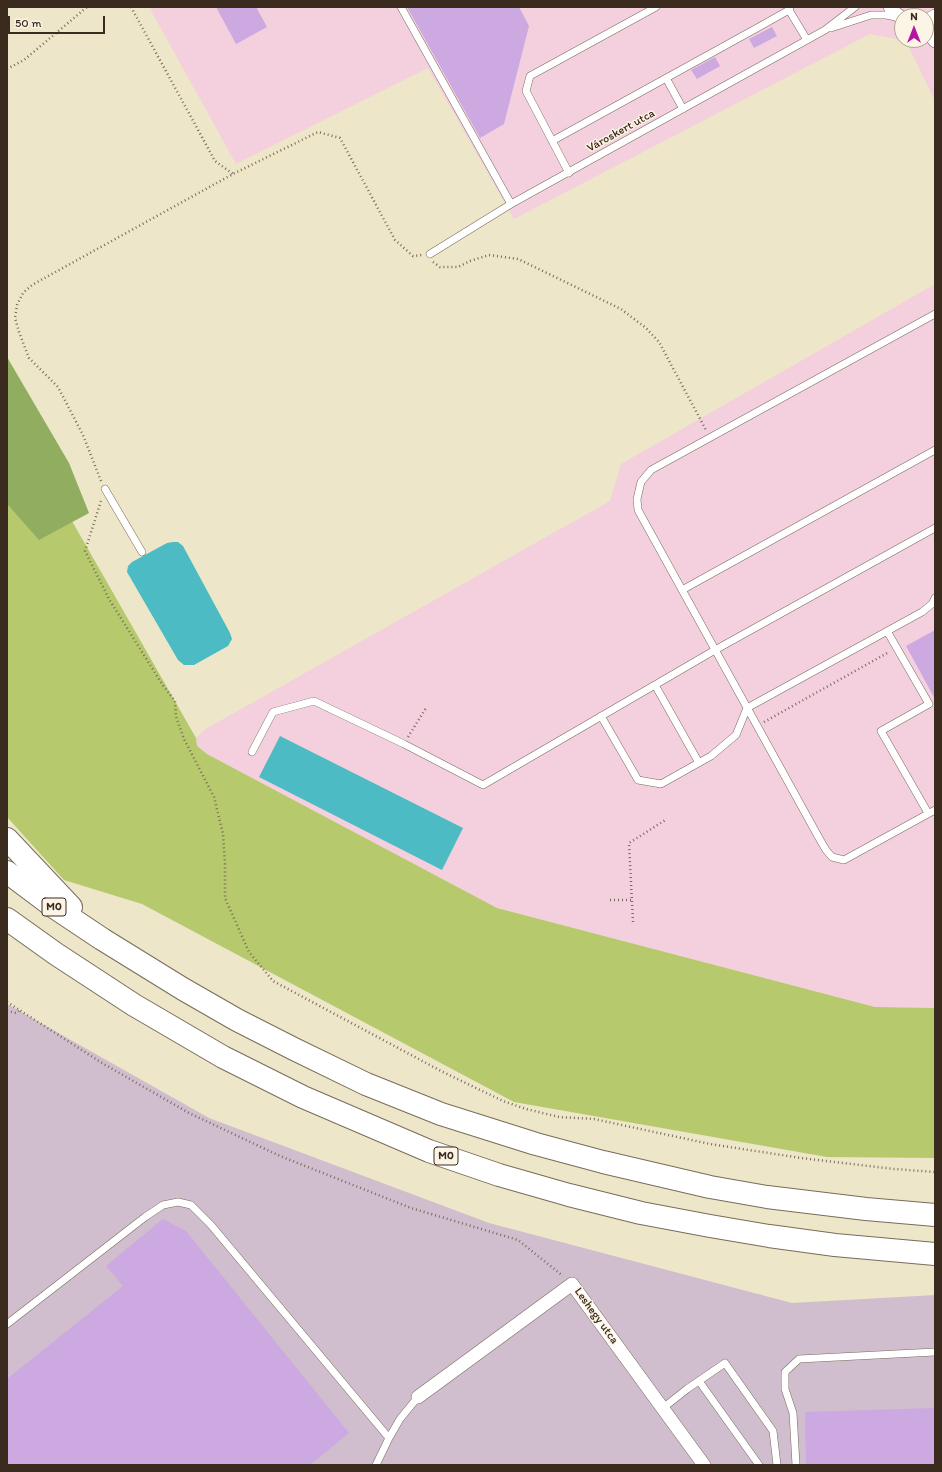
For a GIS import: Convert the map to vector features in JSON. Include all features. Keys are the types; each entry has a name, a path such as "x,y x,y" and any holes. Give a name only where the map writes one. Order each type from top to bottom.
{"highway":[{"path":"7,839 102,939"},
{"name":"M0","path":"7,872 51,905 102,939 189,993 237,1020 294,1050 366,1084 462,1121 536,1144 596,1160 710,1187 767,1197 866,1209 935,1214"},
{"name":"M0","path":"7,919 56,954 134,1005 223,1057 303,1097 429,1151 499,1175 569,1195 649,1214 784,1238 842,1246 935,1254"}],"street":[{"name":"Leshegy utca","path":"418,1397 572,1284 704,1465"}],"lane":[{"path":"401,7 511,204"},
{"path":"569,173 526,91 530,76 656,7"},
{"name":"Városkert utca","path":"430,254 511,204 825,30 855,7"},
{"path":"552,141 790,8 807,40"},
{"name":"Városkert utca","path":"825,30 871,15 894,16"},
{"path":"666,78 683,109"},
{"path":"923,319 935,310"},
{"path":"935,314 923,319 651,470 641,482 637,499 638,510 819,838 832,857 844,860 935,810"},
{"path":"682,590 935,450"},
{"path":"105,490 142,552"},
{"path":"252,752 273,712 314,701 404,744 483,785 715,650 935,528"},
{"path":"602,716 638,780 661,784 711,756 736,735 747,708 922,612 932,604 935,598"},
{"path":"887,631 929,704 881,731 928,813"},
{"path":"655,685 699,763"},
{"path":"7,1324 145,1217 163,1205 178,1202 191,1205 211,1225 389,1438"},
{"path":"796,1465 793,1413 785,1389 785,1372 799,1358 935,1352"},
{"path":"663,1408 725,1363 773,1431 776,1465"},
{"path":"699,1381 759,1465"},
{"path":"376,1465 400,1419 418,1397"}],"path":[{"path":"7,69 24,60 87,7"},
{"path":"131,7 215,161 233,174"},
{"path":"430,254 413,256 395,240 340,138 318,132 233,174 32,285 23,292 17,305 15,318 28,358 58,387 83,436 105,490 85,551 109,599 162,684 175,701 176,717 184,739 214,797 223,834 225,864 224,898 249,952 273,982 441,1071 503,1101 526,1109 559,1117 594,1119 710,1144 793,1157 894,1169 935,1172"},
{"path":"420,255 440,267 458,267 470,261 489,255 518,260 621,309 646,328 659,342 710,437"},
{"path":"757,726 897,648"},
{"path":"404,744 426,708"},
{"path":"633,922 629,843 667,819"},
{"path":"610,900 632,900"},
{"path":"7,1002 102,1063 190,1113 280,1156 410,1208 518,1240 572,1284"},
{"path":"7,1011 16,1013 20,1010"}],"shaded area":[{"path":"149,7 935,7 935,101 909,48 934,48 934,8 894,8 894,38 870,34 514,219 428,68 236,164"},
{"path":"935,284 935,1008 875,1007 497,908 207,754 197,746 196,738 204,730 610,501 621,464"},
{"path":"7,1004 209,1118 489,1223 792,1303 935,1295 935,1465 7,1465"}],"green space":[{"path":"7,357 69,463 89,513 39,540 7,504"},
{"path":"7,504 39,539 72,521 196,738 197,746 207,754 497,908 875,1007 935,1008 935,1158 827,1157 514,1102 142,904 64,880 7,817"}],"water":[{"path":"178,542 183,546 232,639 228,646 194,665 184,665 178,660 127,572 128,566 132,562 167,543"},
{"path":"280,736 463,828 442,870 259,777"}],"building":[{"path":"216,7 256,7 267,27 236,44"},
{"path":"407,7 519,7 529,26 504,124 480,138"},
{"path":"772,27 777,36 754,48 749,39"},
{"path":"715,57 720,66 697,79 691,70"},
{"path":"935,630 935,699 906,646"},
{"path":"163,1219 186,1231 349,1433 310,1465 7,1465 7,1379 123,1286 106,1266"},
{"path":"934,1408 935,1465 806,1465 805,1412"}]}
